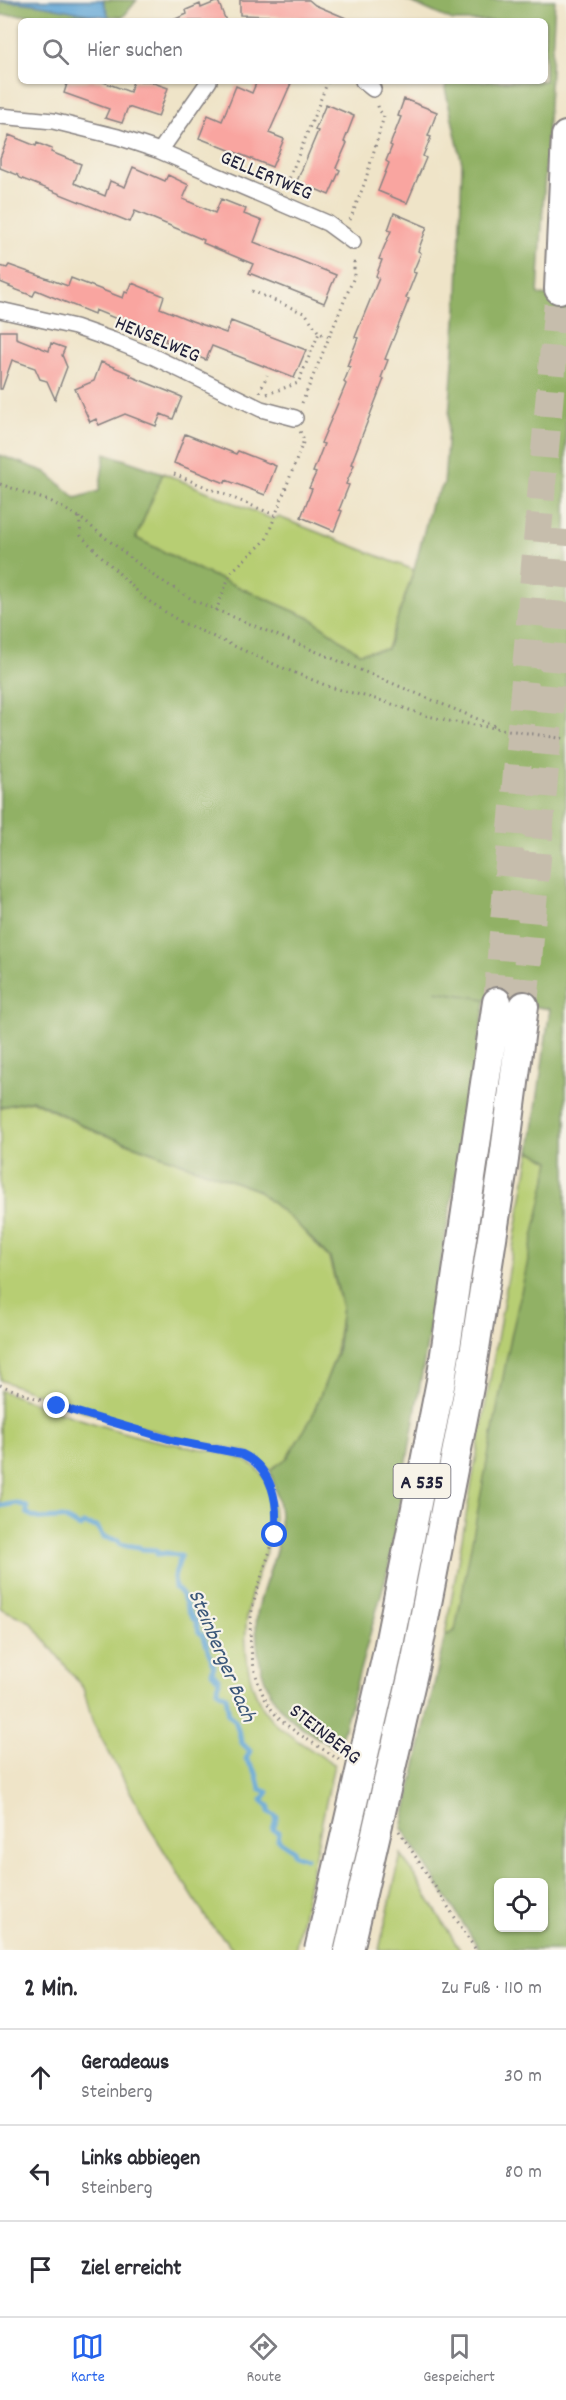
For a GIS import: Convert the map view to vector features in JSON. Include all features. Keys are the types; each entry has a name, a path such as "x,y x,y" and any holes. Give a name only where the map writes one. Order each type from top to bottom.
{"highway":[{"path":"559,289 566,136"},
{"name":"A 535","path":"320,1950 387,1655 511,1004 503,1167 469,1387 416,1660 349,1950"}],"street":[{"path":"160,151 207,84"},
{"name":"GELLERTWEG","path":"0,116 53,121 118,137 160,151 327,223 348,239"},
{"name":"HENSELWEG","path":"0,310 75,327 112,340 152,356 261,410 295,418"}],"path":[{"path":"279,201 327,84"},
{"path":"348,239 384,117 368,85"},
{"path":"309,390 354,277"},
{"path":"252,291 306,314 319,333 330,337"},
{"path":"267,375 260,392 266,394 298,383 319,333"},
{"path":"216,610 231,572 266,540 304,440"},
{"path":"174,474 275,515"},
{"path":"0,484 52,502 79,518 154,576 195,601 497,727"},
{"path":"79,518 81,536 143,597 179,621 330,687 449,721 566,739"},
{"name":"STEINBERG","path":"0,1385 57,1406 146,1433 242,1454 252,1458 263,1469 275,1501 277,1525 253,1606 251,1641 254,1671 266,1699 281,1720 346,1767"},
{"path":"394,1823 476,1950"}],"green space":[{"path":"0,0 137,0 123,17 0,15"},
{"path":"406,0 555,0 538,295 566,297 566,1950 480,1950 402,1828 445,1636 455,1631 508,1351 550,1161 530,1151 550,1009 435,991 486,999 389,1566 338,1749 294,1721 274,1699 262,1669 256,1628 259,1605 275,1555 279,1534 279,1503 270,1470 287,1458 311,1419 337,1353 342,1306 330,1258 297,1224 257,1190 97,1132 33,1100 0,1107 0,455 46,472 76,498 99,491 105,453 163,473 136,538 204,572 312,619 359,653 387,649 414,570 431,504 444,484 458,294 462,163 445,88 447,84 548,84 548,18 446,18"},
{"path":"163,473 272,519 279,517 414,570 387,649 359,653 312,619 204,572 136,538"},
{"path":"33,1101 96,1132 257,1190 297,1224 329,1258 342,1308 335,1357 311,1420 286,1459 270,1470 261,1461 244,1451 176,1437 77,1409 0,1380 0,1107"},
{"path":"530,1151 550,1161 455,1631 445,1636"},
{"path":"0,1390 35,1404 126,1433 234,1456 254,1466 265,1480 272,1498 274,1525 249,1604 246,1635 248,1669 258,1700 277,1725 297,1741 334,1764 295,1950 234,1950 208,1921 151,1830 93,1723 83,1688 31,1622 0,1608"},
{"path":"401,1854 460,1950 379,1950"}],"water":[{"path":"0,0 103,0 109,17 28,3 0,2"}],"building":[{"path":"240,0 309,0 315,5 346,18 300,18 240,15"},
{"path":"218,1 225,18 178,18 187,14 186,10 200,4 201,8"},
{"path":"67,84 109,84 130,92 132,84 157,84 168,88 158,117 128,107 122,123 105,118 109,109 64,93"},
{"path":"256,84 291,84 269,133 284,139 272,167 199,138 208,115 222,121 236,86 252,93"},
{"path":"404,99 437,112 428,136 431,137 423,156 426,158 407,203 378,191 389,163 386,161 401,117 398,116"},
{"path":"326,104 354,116 344,142 347,143 336,168 340,170 329,195 297,181 318,131 315,130"},
{"path":"9,135 36,146 37,143 52,149 51,152 81,164 74,183 105,196 110,181 125,187 133,167 165,181 168,175 189,185 183,199 215,213 221,199 246,209 244,214 262,221 254,242 336,275 324,303 249,273 253,264 203,243 204,240 135,211 130,222 0,168 0,158"},
{"path":"394,213 427,227 418,251 421,253 413,272 416,273 406,298 409,299 385,359 388,360 381,378 384,379 351,464 354,465 346,484 349,485 334,531 301,517 312,489 309,488 316,473 313,472 324,444 321,443 346,384 344,382 350,367 347,366 358,338 355,337 379,278 376,276 382,260 379,259 391,231 388,230"},
{"path":"9,265 68,286 71,278 123,298 132,283 164,296 160,308 192,321 226,333 231,321 306,350 294,378 212,346 206,360 183,351 182,348 165,341 166,339 95,310 94,314 36,290 33,296 9,287 0,282 0,266 7,268"},
{"path":"0,331 16,331 16,338 49,351 51,343 65,348 62,355 67,367 55,399 47,381 40,379 35,368 12,360 2,389 0,389"},
{"path":"101,362 182,397 173,419 161,414 156,426 125,414 99,425 96,419 90,422 75,389 94,381"},
{"path":"185,434 236,454 238,451 276,466 265,495 226,480 225,483 174,463"}],"waterway":[{"name":"Steinberger Bach","path":"0,1506 17,1503 27,1507 27,1513 37,1518 62,1518 81,1527 83,1524 97,1527 103,1537 118,1540 120,1544 157,1550 157,1554 167,1553 181,1556 174,1577 175,1588 182,1595 190,1614 196,1621 199,1632 203,1635 214,1666 212,1672 219,1680 218,1691 226,1696 229,1715 235,1720 242,1743 250,1751 246,1759 256,1773 260,1789 268,1792 262,1800 269,1806 269,1812 277,1817 273,1829 279,1832 278,1840 293,1850 294,1854 306,1858"}],"tunnel":[{"path":"497,1002 559,289"},
{"path":"524,1006 566,530"}],"route":[{"path":"57,1406 175,1441 252,1458 263,1469 272,1488 277,1525 275,1535"}]}
